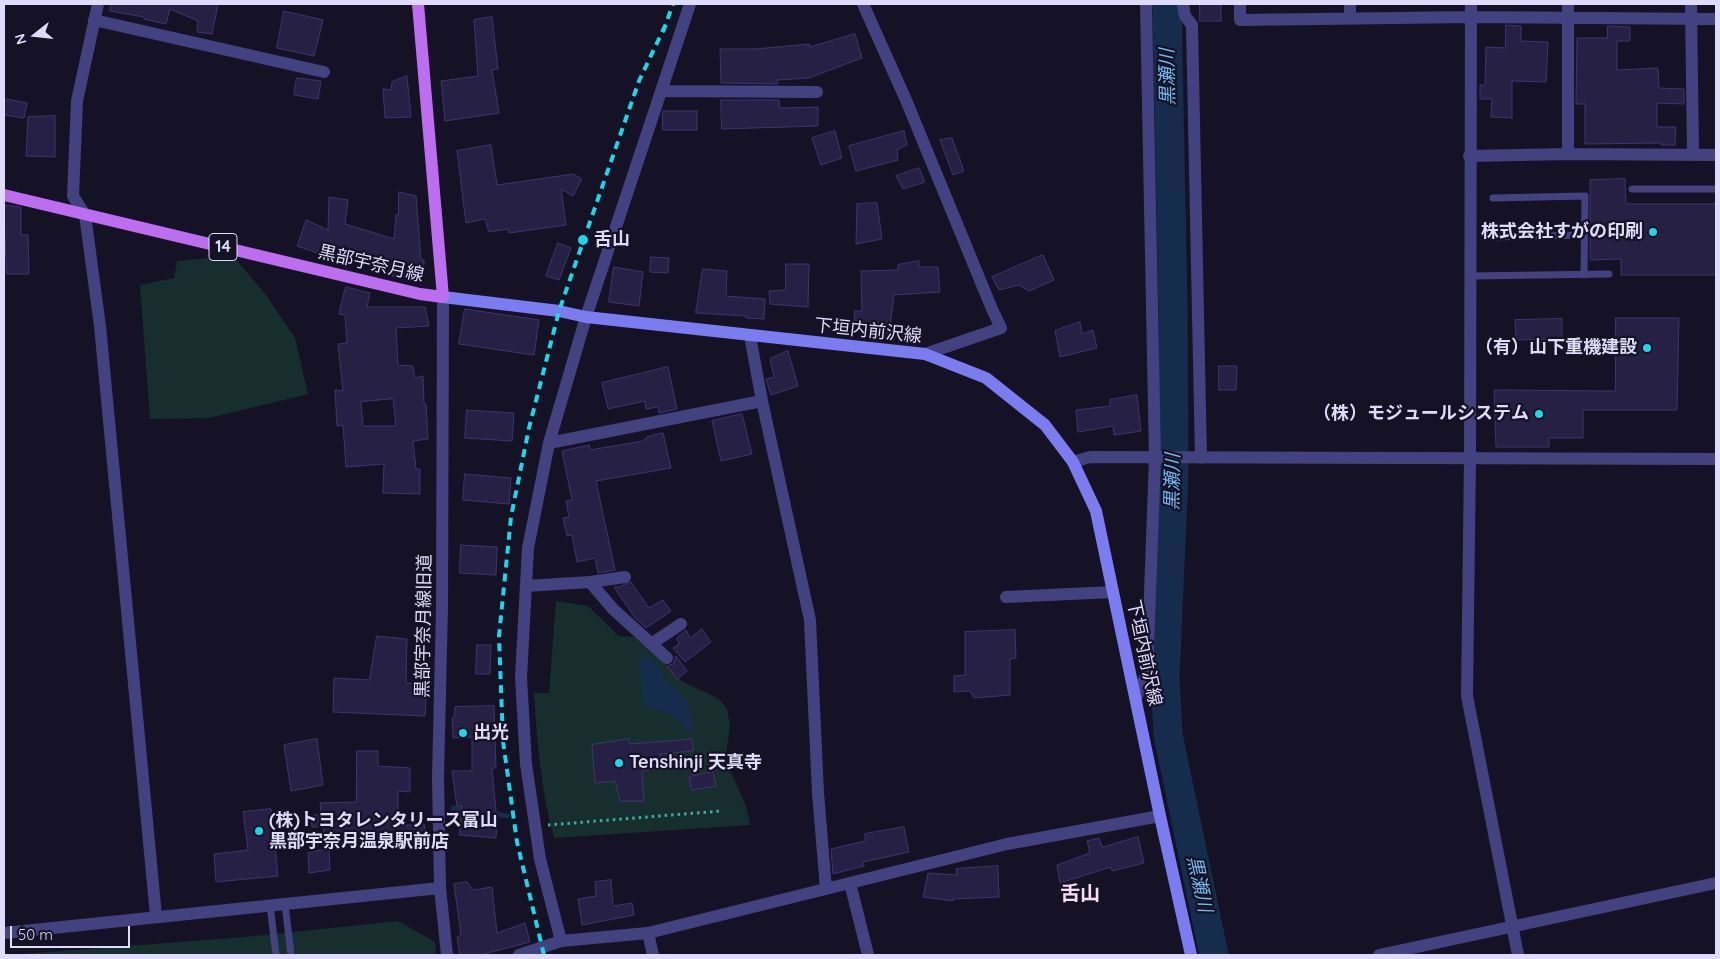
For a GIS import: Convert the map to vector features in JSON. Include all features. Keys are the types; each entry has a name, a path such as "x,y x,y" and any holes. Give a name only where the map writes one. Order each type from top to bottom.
{"main road":[{"name":"黒部宇奈月線","path":"4,195 443,298 418,4"},
{"name":"下垣内前沢線","path":"443,298 559,311 586,317 925,354 986,378 1045,425 1073,462 1096,511 1191,955"}],"street":[{"path":"98,4 77,101 73,196 85,215 100,326 156,916"},
{"path":"561,942 540,859 526,764 521,677 528,548 549,443 586,317 690,4"},
{"path":"863,4 906,100 1001,328 925,354"},
{"path":"1136,698 1147,673 1155,458 1146,4"},
{"path":"1183,4 1184,16 1192,25 1196,458"},
{"path":"1240,4 1240,20 1471,17 1716,19"},
{"path":"1350,4 1350,18"},
{"path":"1471,4 1470,458 1467,696 1518,955"},
{"path":"1568,4 1568,154"},
{"path":"1691,4 1693,155"},
{"path":"94,20 324,72"},
{"path":"661,91 817,92"},
{"path":"1470,156 1568,154 1716,155"},
{"name":"黒部宇奈月線旧道","path":"443,298 442,598 438,776 440,888 447,955"},
{"path":"750,336 762,402 810,620 818,793 826,888"},
{"path":"549,443 762,402"},
{"path":"1073,462 1090,457 1716,459"},
{"path":"526,586 590,582 625,577"},
{"path":"590,582 613,609 667,658"},
{"path":"1006,597 1113,592"},
{"path":"651,644 681,624"},
{"path":"519,955 561,942 648,932 1007,844 1160,816"},
{"path":"1379,955 1716,883"},
{"path":"850,884 868,955"},
{"path":"4,933 440,888"},
{"path":"648,932 653,955"}],"lane":[{"path":"1632,189 1716,189"},
{"path":"1493,198 1585,196 1584,275"},
{"path":"1492,238 1584,235"},
{"path":"1470,276 1609,274"},
{"path":"285,904 292,955"},
{"path":"270,905 276,955"}],"path":[{"path":"535,826 721,811"}],"green space":[{"path":"233,256 266,295 295,338 308,394 209,418 150,419 140,285 174,278 177,261"},
{"path":"556,601 588,606 619,636 634,637 654,653 683,682 718,698 727,709 730,725 727,747 728,766 746,806 750,825 554,838 538,748 534,693 549,693"},
{"path":"398,921 435,942 436,955 9,955 245,937"}],"water":[{"path":"646,657 657,664 665,681 687,700 693,722 692,730 687,731 671,714 645,707 639,660"}],"building":[{"path":"111,4 218,4 212,34 197,32 198,21 170,9 166,24 144,19 144,17 110,11"},
{"path":"1200,4 1221,4 1221,21 1200,21"},
{"path":"284,11 323,20 314,56 277,48"},
{"path":"492,17 498,69 492,70 499,113 445,121 441,81 478,76 474,20"},
{"path":"1506,25 1521,26 1521,41 1548,42 1546,82 1512,81 1512,118 1491,117 1492,99 1480,99 1480,85 1485,85 1486,47 1505,48"},
{"path":"1608,26 1630,27 1630,41 1617,41 1617,70 1658,68 1659,88 1684,89 1684,104 1657,103 1657,127 1676,127 1675,145 1661,145 1661,143 1585,144 1585,104 1576,104 1577,38 1607,38"},
{"path":"855,34 862,58 809,78 777,80 778,84 721,83 720,49 755,49 810,44 809,47"},
{"path":"407,76 411,117 385,118 383,89 391,90 392,82"},
{"path":"297,78 321,81 318,99 294,95"},
{"path":"6,99 27,103 24,118 4,115"},
{"path":"721,100 779,100 780,108 818,107 818,126 722,129"},
{"path":"663,111 697,111 697,130 663,130"},
{"path":"55,116 55,157 26,156 28,117"},
{"path":"835,131 842,158 821,165 812,138"},
{"path":"904,131 907,145 897,150 898,160 856,171 849,146"},
{"path":"952,138 964,171 953,175 940,140"},
{"path":"491,145 497,185 573,174 582,179 573,196 561,189 566,225 509,233 508,229 489,232 485,219 466,223 457,151"},
{"path":"919,168 925,182 903,189 896,176"},
{"name":"株式会社すがの印刷","path":"1625,179 1626,204 1716,204 1716,275 1621,275 1621,259 1590,260 1590,180"},
{"path":"399,192 416,196 421,260 424,260 424,276 393,277 392,268 334,252 332,258 297,246 306,220 328,230 329,197 348,200 345,224 394,239"},
{"path":"877,203 882,239 856,244 857,204"},
{"path":"4,205 21,207 21,235 28,235 29,274 7,274"},
{"path":"558,243 571,248 559,280 546,276"},
{"path":"1043,255 1054,280 1029,291 1019,285 999,290 992,277"},
{"path":"651,257 669,258 668,273 650,272"},
{"path":"919,261 919,267 938,267 940,292 894,295 889,333 853,329 855,311 862,311 861,271 898,270 898,265"},
{"path":"786,264 809,264 808,307 770,304 769,291 785,290"},
{"path":"614,267 643,272 639,306 609,302"},
{"path":"703,269 727,271 726,296 765,299 764,319 696,313"},
{"path":"346,287 370,293 367,307 425,307 429,326 396,328 398,365 413,366 415,378 423,376 428,439 413,441 416,469 420,469 420,494 383,493 384,464 346,467 343,425 337,426 335,390 343,391 338,344 347,343 345,315 339,314","holes":["393,399 396,426 363,426 361,402"]},
{"path":"465,309 539,320 534,355 459,344"},
{"path":"1616,318 1679,318 1677,410 1583,410 1583,438 1549,438 1549,447 1496,447 1494,390 1615,391"},
{"path":"1562,319 1562,339 1516,340 1515,320"},
{"path":"1080,322 1082,334 1093,330 1097,348 1060,357 1055,331"},
{"path":"788,351 798,386 771,395 766,379 774,377 770,359"},
{"path":"1219,366 1237,366 1236,390 1219,390"},
{"path":"668,367 677,409 659,413 658,407 646,409 645,401 608,409 602,383"},
{"path":"1137,395 1141,431 1114,435 1113,426 1078,432 1076,410 1110,406 1110,400"},
{"path":"467,410 514,413 512,441 465,438"},
{"path":"742,414 752,454 721,461 712,421"},
{"path":"663,433 671,468 596,481 615,570 598,573 595,558 577,562 572,535 567,536 563,518 569,517 566,501 572,500 562,451 589,445 590,450 643,441 647,437"},
{"path":"465,474 511,478 509,504 463,500"},
{"path":"461,545 497,547 496,575 460,573"},
{"path":"631,582 649,608 663,600 671,611 646,628 635,618 614,587"},
{"path":"702,629 711,642 685,662 673,648 679,644 677,638 686,630 690,638"},
{"path":"1015,630 1016,658 1010,659 1010,695 974,698 970,691 954,692 954,676 965,675 965,632"},
{"path":"377,636 407,639 406,683 427,684 425,716 333,712 334,678 369,680"},
{"path":"477,645 491,645 490,674 476,674"},
{"path":"676,656 687,671 677,679 667,666 673,664"},
{"path":"494,706 496,768 492,768 497,822 496,838 459,835 462,806 457,806 452,771 472,771 472,737 453,738 452,718 454,718 455,707"},
{"path":"317,739 323,785 291,791 284,745"},
{"path":"629,739 630,744 692,739 693,751 660,754 662,768 642,771 644,801 620,801 615,781 595,783 592,745"},
{"path":"357,751 378,751 378,766 410,768 410,792 398,791 398,826 424,824 426,837 409,842 374,843 374,839 326,845 323,827 312,827 311,817 321,813 320,803 356,802"},
{"path":"713,772 716,786 692,790 689,777"},
{"name":"(株)トヨタレンタリース富山 黒部宇奈月温泉駅前店","path":"271,809 278,876 216,882 214,854 248,850 243,812"},
{"path":"904,827 909,852 863,862 864,866 833,874 831,849 865,841 865,834"},
{"path":"1138,837 1144,863 1112,871 1111,867 1060,883 1057,865 1090,853 1087,841 1099,838 1102,847"},
{"path":"329,849 330,870 309,873 308,853"},
{"path":"998,866 999,897 953,899 953,901 923,897 928,873 957,875 956,869"},
{"path":"611,880 613,906 632,903 634,915 582,925 578,899 596,896 595,882"},
{"path":"467,882 473,890 492,887 497,933 525,923 530,942 480,955 460,955 457,937 461,935 454,884"}],"waterway":[{"name":"黒瀬川","path":"1167,4 1174,474 1165,677 1168,735 1214,955"},
{"path":"453,808 468,810"},
{"path":"491,813 507,816"}],"railway":[{"path":"663,32 673,4"},
{"path":"544,955 517,842 503,741 499,636 511,517 529,428 559,311 639,81 665,26"}],"place":[{"name":"株式会社すがの印刷","path":"1653,232"},
{"name":"舌山","path":"583,240"},
{"name":"（有）山下重機建設","path":"1647,348"},
{"name":"（株）モジュールシステム","path":"1539,414"},
{"name":"出光","path":"463,733"},
{"name":"Tenshinji 天真寺","path":"619,763"},
{"name":"(株)トヨタレンタリース富山 黒部宇奈月温泉駅前店","path":"259,831"}],"district":[{"name":"舌山","path":"1080,894"}]}
